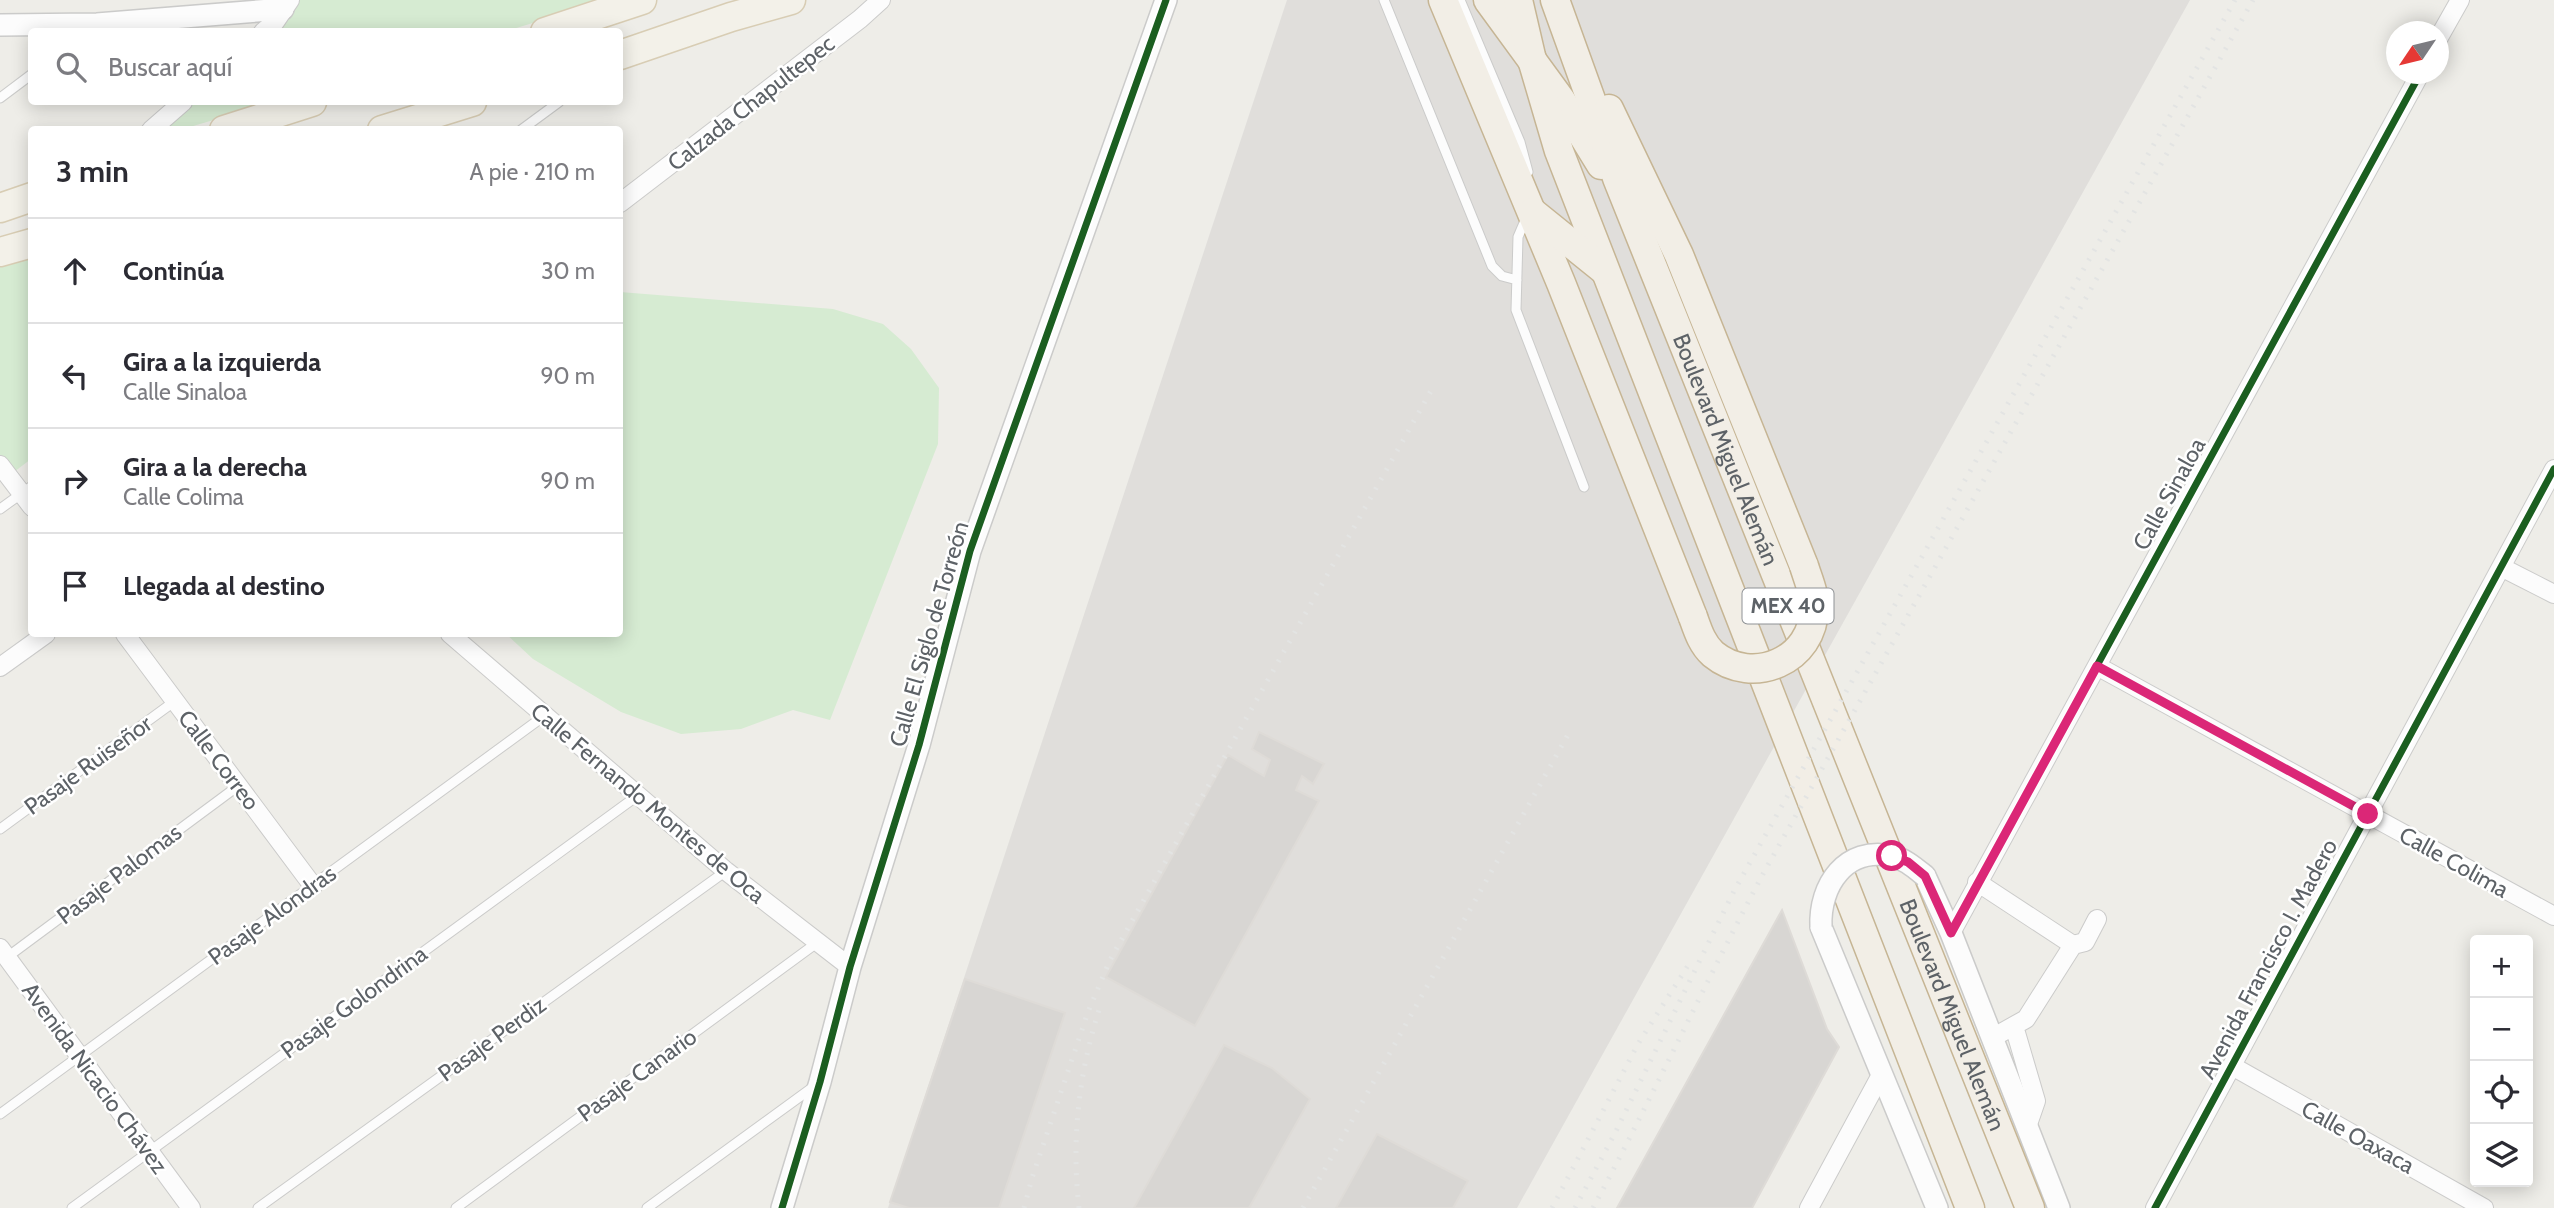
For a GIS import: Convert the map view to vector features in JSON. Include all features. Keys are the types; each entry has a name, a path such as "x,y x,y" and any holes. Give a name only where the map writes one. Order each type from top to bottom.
{"highway":[{"path":"1443,0 1530,210 1699,636 1712,653 1729,664 1749,669 1769,667 1788,659 1803,645 1812,627 1815,607 1804,566 1674,243 1625,140 1568,34"},
{"path":"1488,0 1531,56 1590,145 1636,225"},
{"name":"Boulevard Miguel Alemán","path":"1518,0 1531,56 1559,151 1969,1208"},
{"name":"Boulevard Miguel Alemán","path":"1555,0 1617,178 2030,1208"},
{"path":"1530,210 1607,271"}],"main road":[{"path":"557,28 642,0"},
{"path":"623,54 790,0"},
{"path":"236,126 297,105"},
{"path":"395,126 462,105"},
{"path":"0,208 28,198"},
{"path":"0,252 28,244"}],"street":[{"name":"Calzada Chapultepec","path":"623,201 860,19 881,0"},
{"name":"Calle El Siglo de Torreón","path":"782,1208 820,1082 850,967 919,745 970,551 1166,0"},
{"path":"2448,21 2460,0"},
{"path":"0,25 93,28 278,19"},
{"name":"Calle Sinaloa","path":"1951,933 2415,84"},
{"path":"156,126 180,105"},
{"path":"0,465 28,495"},
{"name":"Avenida Francisco I. Madero","path":"2155,1208 2554,469"},
{"path":"2501,567 2554,594"},
{"path":"0,667 42,637"},
{"name":"Calle Correo","path":"127,637 313,886"},
{"name":"Calle Fernando Montes de Oca","path":"453,637 726,871 850,967"},
{"name":"Calle Colima","path":"2097,666 2554,916"},
{"path":"1937,1208 1821,927 1820,909 1824,893 1832,879 1844,867 1875,855 1892,856 1908,862 1925,876 1951,933 2059,1208"},
{"path":"1977,883 2073,946"},
{"path":"1992,1038 2026,1018 2073,946 2085,942 2097,919"},
{"name":"Avenida Nicacio Chávez","path":"2,956 191,1208"},
{"path":"2014,1026 2036,1101 2027,1127"},
{"name":"Calle Oaxaca","path":"2232,1066 2484,1208"},
{"path":"1809,1208 1882,1073"}],"lane":[{"path":"1384,0 1492,266 1502,276 1517,280"},
{"path":"1460,0 1520,142 1528,172 1530,210 1518,237 1516,310 1584,487"},
{"path":"0,98 28,77"},
{"path":"526,126 555,105"},
{"path":"0,509 28,495"},
{"name":"Pasaje Ruiseñor","path":"0,829 175,701"},
{"name":"Pasaje Alondras","path":"0,1114 544,716"},
{"name":"Pasaje Palomas","path":"2,956 238,786"},
{"name":"Pasaje Golondrina","path":"72,1208 637,796"},
{"name":"Pasaje Perdiz","path":"258,1208 726,871"},
{"name":"Pasaje Canario","path":"456,1208 818,942"},
{"path":"647,1208 820,1082"}],"shaded area":[{"path":"1287,0 2190,0 1517,1208 888,1208"}],"green space":[{"path":"296,0 609,0 516,28 276,28"},
{"path":"187,105 265,105 193,126 163,126"},
{"path":"28,246 28,461 10,475 0,461 0,255"},
{"path":"623,292 833,309 883,324 911,349 939,388 938,444 830,720 793,710 741,729 681,734 621,712 533,659 509,637 623,637"}],"building":[{"path":"1259,732 1324,764 1313,784 1302,776 1296,790 1319,801 1195,1026 1106,977 1228,755 1264,776 1270,760 1252,749"},
{"path":"1782,910 1827,1029 1839,1047 1752,1208 1617,1208"},
{"path":"965,979 1065,1013 999,1208 909,1208 890,1202"},
{"path":"1224,1045 1272,1068 1310,1099 1249,1208 1134,1208"},
{"path":"1377,1134 1468,1181 1453,1208 1336,1208"}],"railway":[{"path":"1575,1208 1615,1133 1734,891 2235,0"},
{"path":"1593,1208 1763,874 2253,0"},
{"path":"1024,1208 1088,1012 1110,960 1432,389"},
{"path":"1303,1208 1570,731"},
{"path":"1552,1208 1638,1044 1689,964"},
{"path":"1079,1208 1076,1156 1079,1105 1087,1054 1101,1004"}],"cycle path":[{"path":"782,1208 820,1082 850,967 919,745 970,551 1166,0"},
{"path":"1951,933 2415,84"},
{"path":"2155,1208 2554,469"}],"route":[{"path":"1892,856 1908,862 1925,876 1951,933 2097,666 2368,814"}]}
